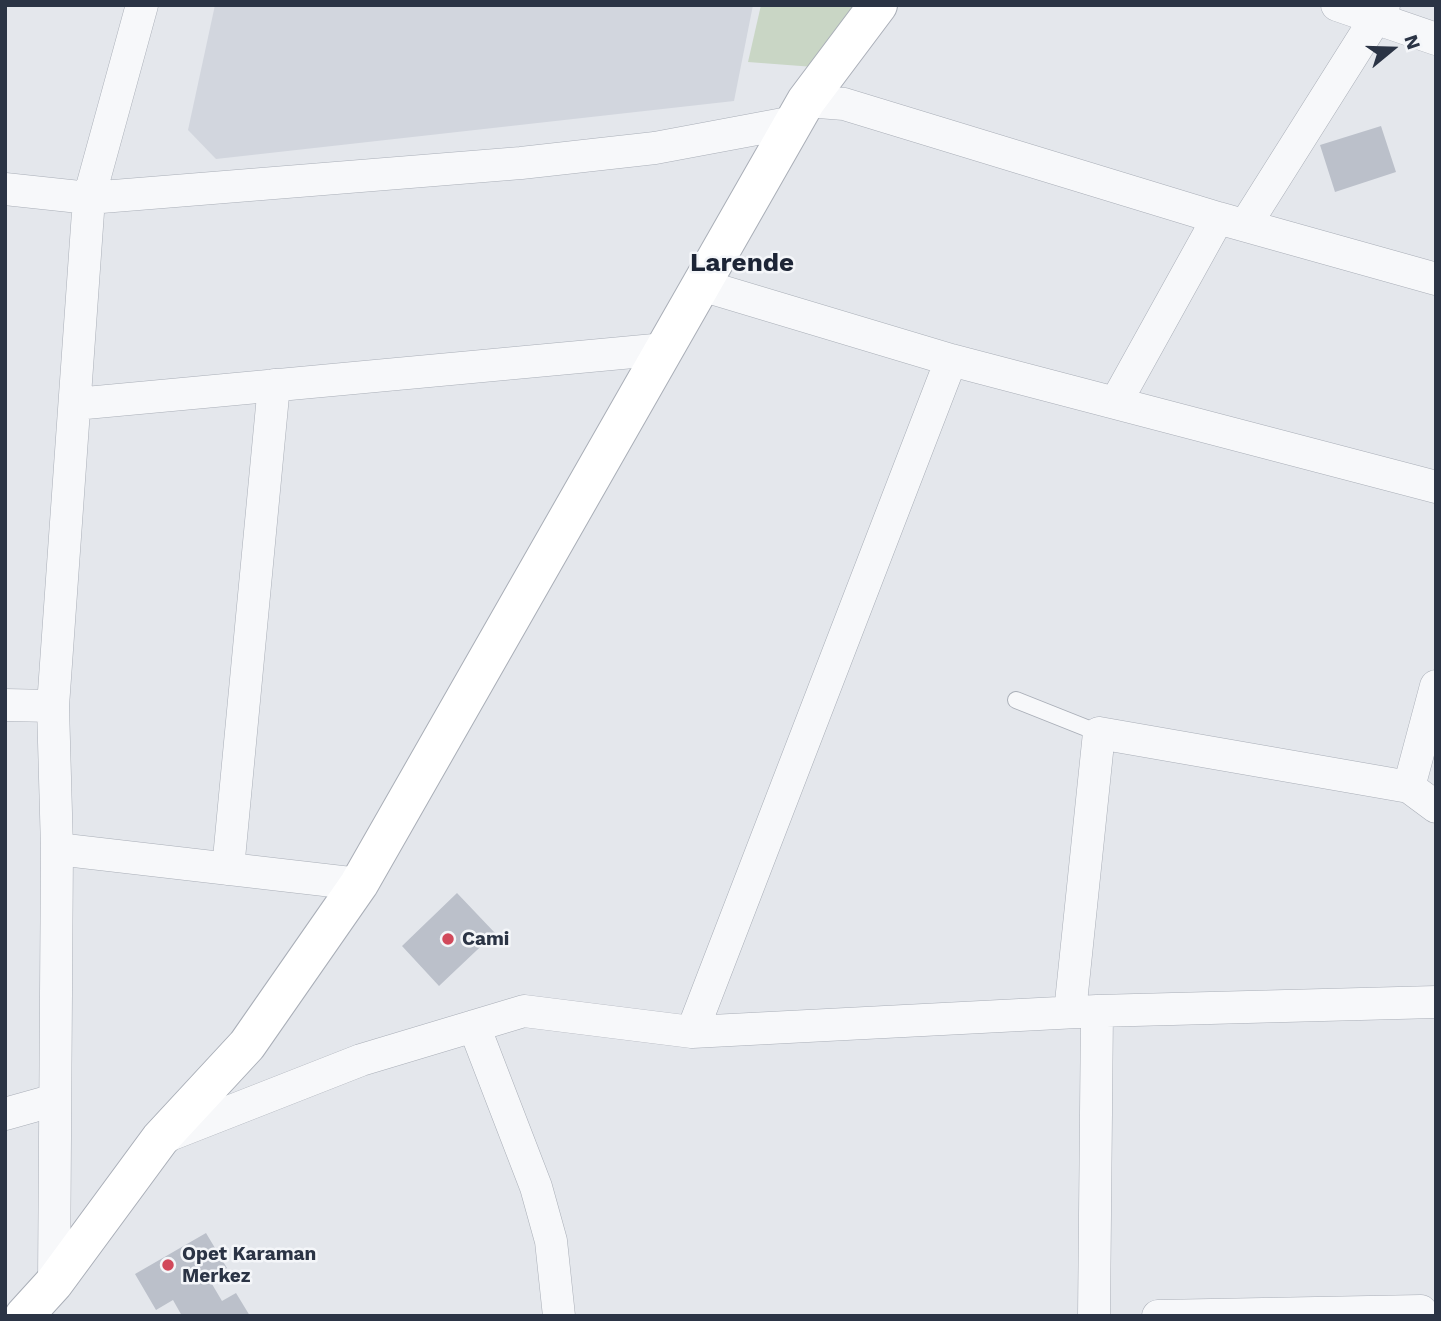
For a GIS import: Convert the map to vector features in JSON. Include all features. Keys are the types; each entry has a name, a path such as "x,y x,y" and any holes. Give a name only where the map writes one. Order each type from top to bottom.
{"main road":[{"path":"23,1316 54,1283 160,1139 247,1045 359,884 800,111 878,5"}],"street":[{"path":"54,1283 57,849 53,706 89,198 142,5"},
{"path":"1337,5 1380,12 1436,38"},
{"path":"1116,402 1232,221 1380,12"},
{"path":"5,189 89,198 534,161 655,148 800,111 844,104 1232,221 1436,279"},
{"path":"701,285 951,360 1436,487"},
{"path":"75,404 665,349"},
{"path":"692,1032 951,360"},
{"path":"228,869 274,385"},
{"path":"1409,787 1436,685"},
{"path":"5,705 53,706"},
{"path":"1094,1316 1084,1012 1099,733 1409,787 1436,807"},
{"path":"57,849 359,884"},
{"path":"160,1139 361,1060 524,1011 692,1032 1084,1012 1436,1002"},
{"path":"474,1026 536,1187 551,1241 559,1316"},
{"path":"5,1114 55,1100"},
{"path":"1158,1316 1421,1311 1422,1316"}],"lane":[{"path":"1016,700 1099,733"}],"shaded area":[{"path":"215,5 753,5 734,101 216,159 188,130"}],"green space":[{"path":"761,5 857,5 814,67 748,62"}],"building":[{"path":"1381,126 1396,172 1335,192 1320,145"},
{"name":"Cami","path":"457,893 495,933 439,986 402,946"},
{"path":"206,1233 227,1268 209,1279 222,1301 236,1293 250,1316 182,1316 173,1300 156,1310 135,1274"}],"place":[{"name":"Cami","path":"448,939"},
{"name":"Opet Karaman Merkez","path":"168,1265"}],"district":[{"name":"Larende","path":"742,263"}]}
